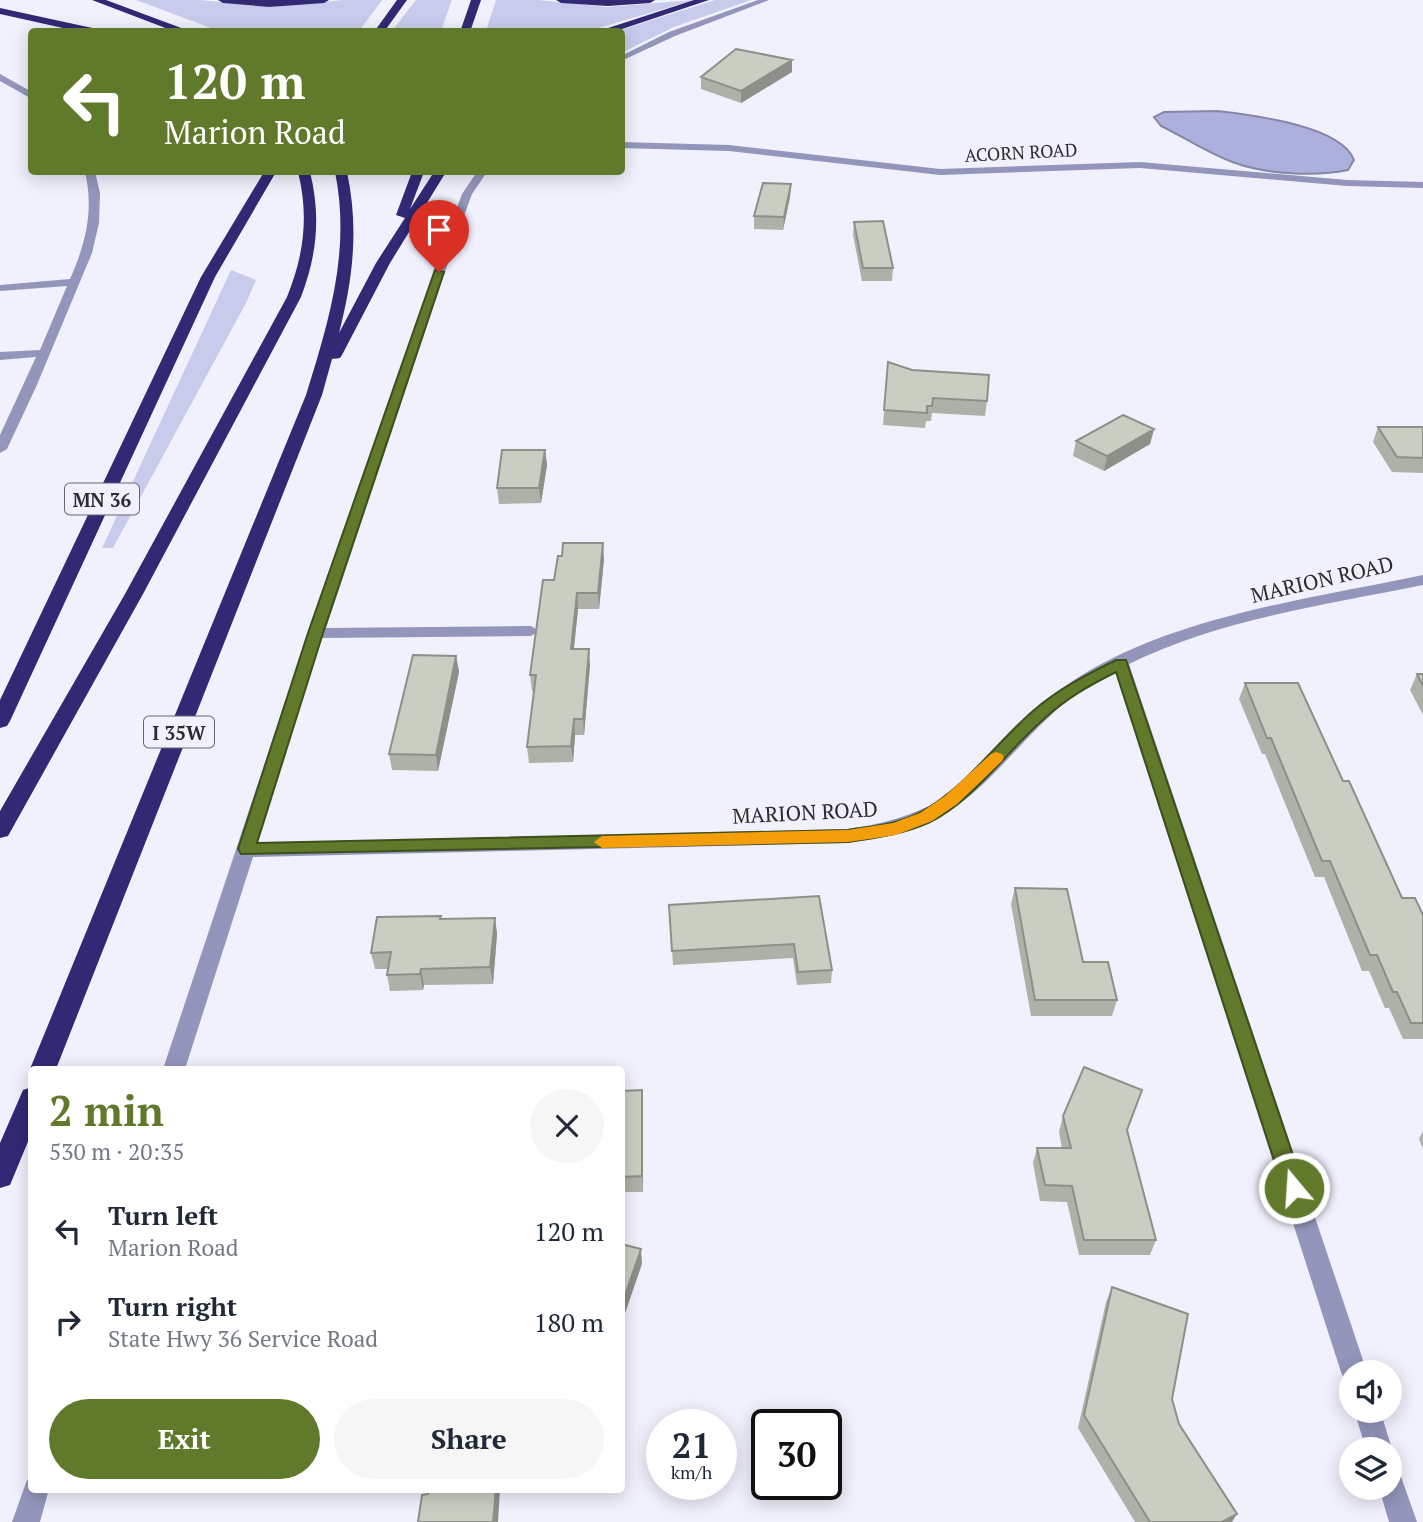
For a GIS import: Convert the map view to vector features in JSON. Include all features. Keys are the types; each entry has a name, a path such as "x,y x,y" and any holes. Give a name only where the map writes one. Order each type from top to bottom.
{"highway":[{"path":"97,0 176,28"},
{"path":"223,0 279,4 324,0"},
{"path":"382,28 402,0"},
{"path":"466,28 476,0"},
{"path":"561,0 608,3 650,0"},
{"path":"614,28 704,0"},
{"path":"0,11 79,28"},
{"name":"MN 36","path":"0,722 208,277 268,175"},
{"path":"0,830 134,594 294,297 310,249 313,222 311,197 305,175"},
{"name":"I 35W","path":"44,1066 314,395 335,321 347,258 350,224 347,193 342,175"},
{"path":"383,263 417,175"},
{"path":"314,395 383,263 438,175"},
{"path":"0,1176 28,1108"}],"street":[{"path":"625,57 672,34 765,0"},
{"path":"0,77 28,94"},
{"name":"ACORN ROAD","path":"625,145 729,148 940,172 1140,165 1347,183 1423,185"},
{"path":"0,449 45,353 87,253 94,223 95,193 91,175"},
{"path":"175,1066 316,633 456,224 467,194 480,175"},
{"path":"0,288 75,282"},
{"path":"0,356 45,353"},
{"name":"MARION ROAD","path":"247,849 848,836 896,829 926,817 951,800 1065,692 1163,642 1273,612 1423,580"},
{"path":"316,633 531,631"},
{"path":"1121,663 1350,1360"},
{"path":"26,1522 35,1493"},
{"path":"1396,1500 1403,1522"}],"shaded area":[{"path":"136,0 200,0 268,7 344,0 382,0 361,28 211,28"},
{"path":"416,0 452,0 442,28 394,28"},
{"path":"496,0 537,0 607,7 694,0 598,28 487,28"},
{"path":"715,0 751,0 674,27 625,51 625,29"},
{"path":"1217,111 1271,119 1314,130 1346,148 1354,160 1348,170 1335,172 1306,174 1262,170 1216,155 1161,126 1154,117 1164,112"},
{"path":"231,270 256,280 246,303 113,548 102,548"}],"building":[{"path":"736,49 792,60 741,91 701,77"},
{"path":"763,183 791,184 784,217 754,216"},
{"path":"883,221 893,268 863,268 854,222"},
{"path":"888,362 912,370 989,375 987,401 933,398 932,406 927,406 927,413 884,410"},
{"path":"1123,415 1154,429 1107,456 1076,441"},
{"path":"1378,427 1423,427 1423,458 1397,457"},
{"path":"502,450 545,450 539,488 497,488"},
{"path":"563,543 603,543 598,593 577,593 571,649 589,649 583,719 574,719 571,746 527,747 536,675 530,675 543,580 554,580 558,556 562,556"},
{"path":"413,655 456,656 436,755 389,754"},
{"path":"1417,674 1423,674 1423,686"},
{"path":"1245,683 1298,683 1343,781 1349,781 1402,898 1415,898 1423,915 1423,1023 1411,1023 1397,992 1393,992 1377,955 1370,955 1330,861 1322,861"},
{"path":"1015,888 1067,889 1083,962 1108,962 1117,1000 1035,1000"},
{"path":"819,896 832,970 798,972 794,944 672,951 669,905"},
{"path":"441,916 440,919 495,918 490,967 421,969 420,974 387,975 391,952 371,953 377,917"},
{"path":"1084,1067 1142,1090 1127,1130 1156,1240 1084,1240 1072,1186 1045,1185 1037,1148 1071,1148 1063,1116"},
{"path":"642,1090 642,1176 625,1177 625,1091"},
{"path":"625,1245 641,1249 625,1295"},
{"path":"1112,1287 1188,1314 1172,1399 1179,1424 1237,1514 1222,1522 1150,1522 1084,1415"},
{"path":"496,1493 493,1522 418,1522 422,1495"}],"slow traffic":[{"path":"602,842 848,836 896,829 926,817 951,800 996,757"}],"route":[{"path":"439,272 316,633 247,849 848,836 896,829 926,817 951,800 1065,692 1091,676 1121,663 1294,1188"}]}
